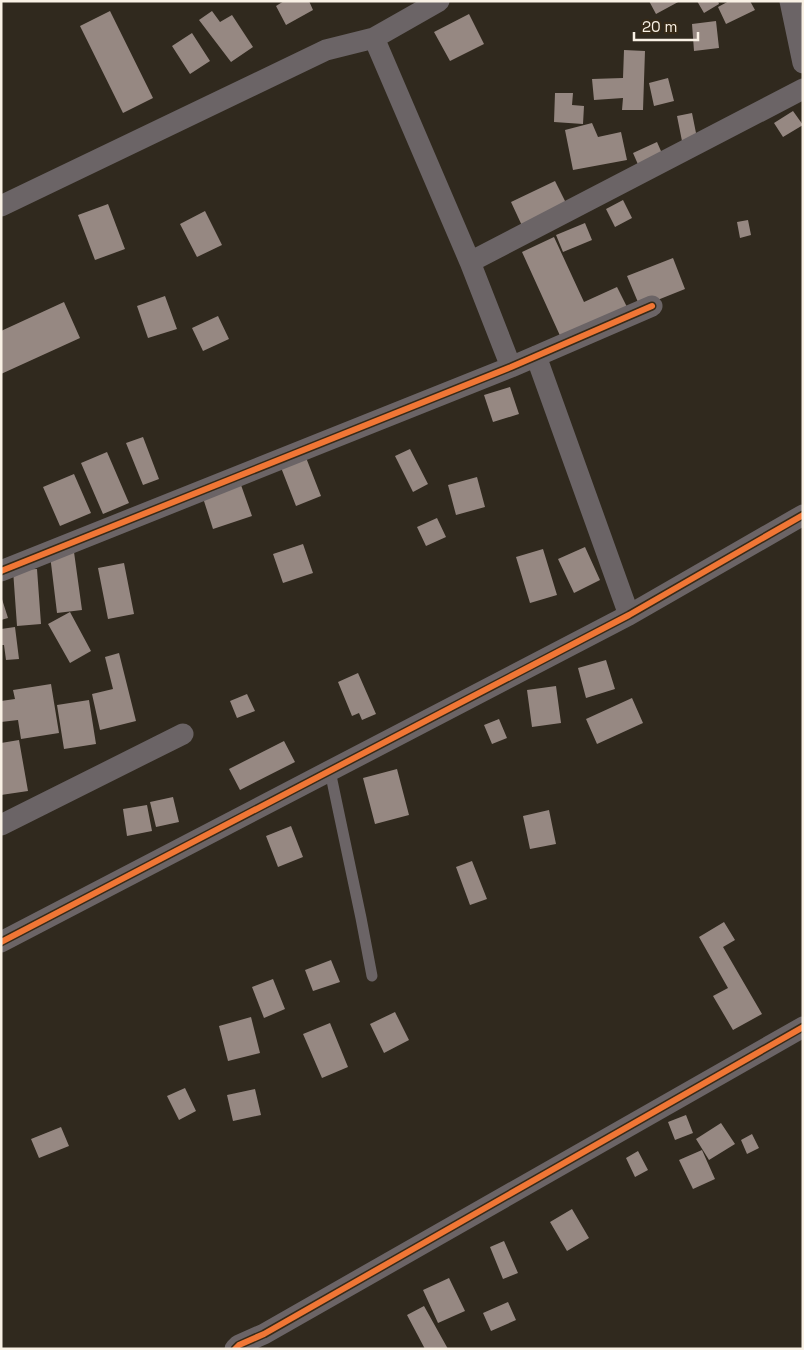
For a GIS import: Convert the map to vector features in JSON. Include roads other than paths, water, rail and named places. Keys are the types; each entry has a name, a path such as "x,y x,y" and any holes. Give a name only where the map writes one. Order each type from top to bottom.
{"street":[{"path":"1,206 326,50 374,38 439,1"},
{"path":"790,1 803,63"},
{"path":"374,38 470,262 511,367"},
{"path":"470,262 803,89"},
{"path":"1,571 511,367 652,306"},
{"path":"536,356 628,615"},
{"path":"1,942 628,615 803,515"},
{"path":"1,825 183,734"},
{"path":"235,1349 803,1027"}],"lane":[{"path":"330,771 372,976"}]}
